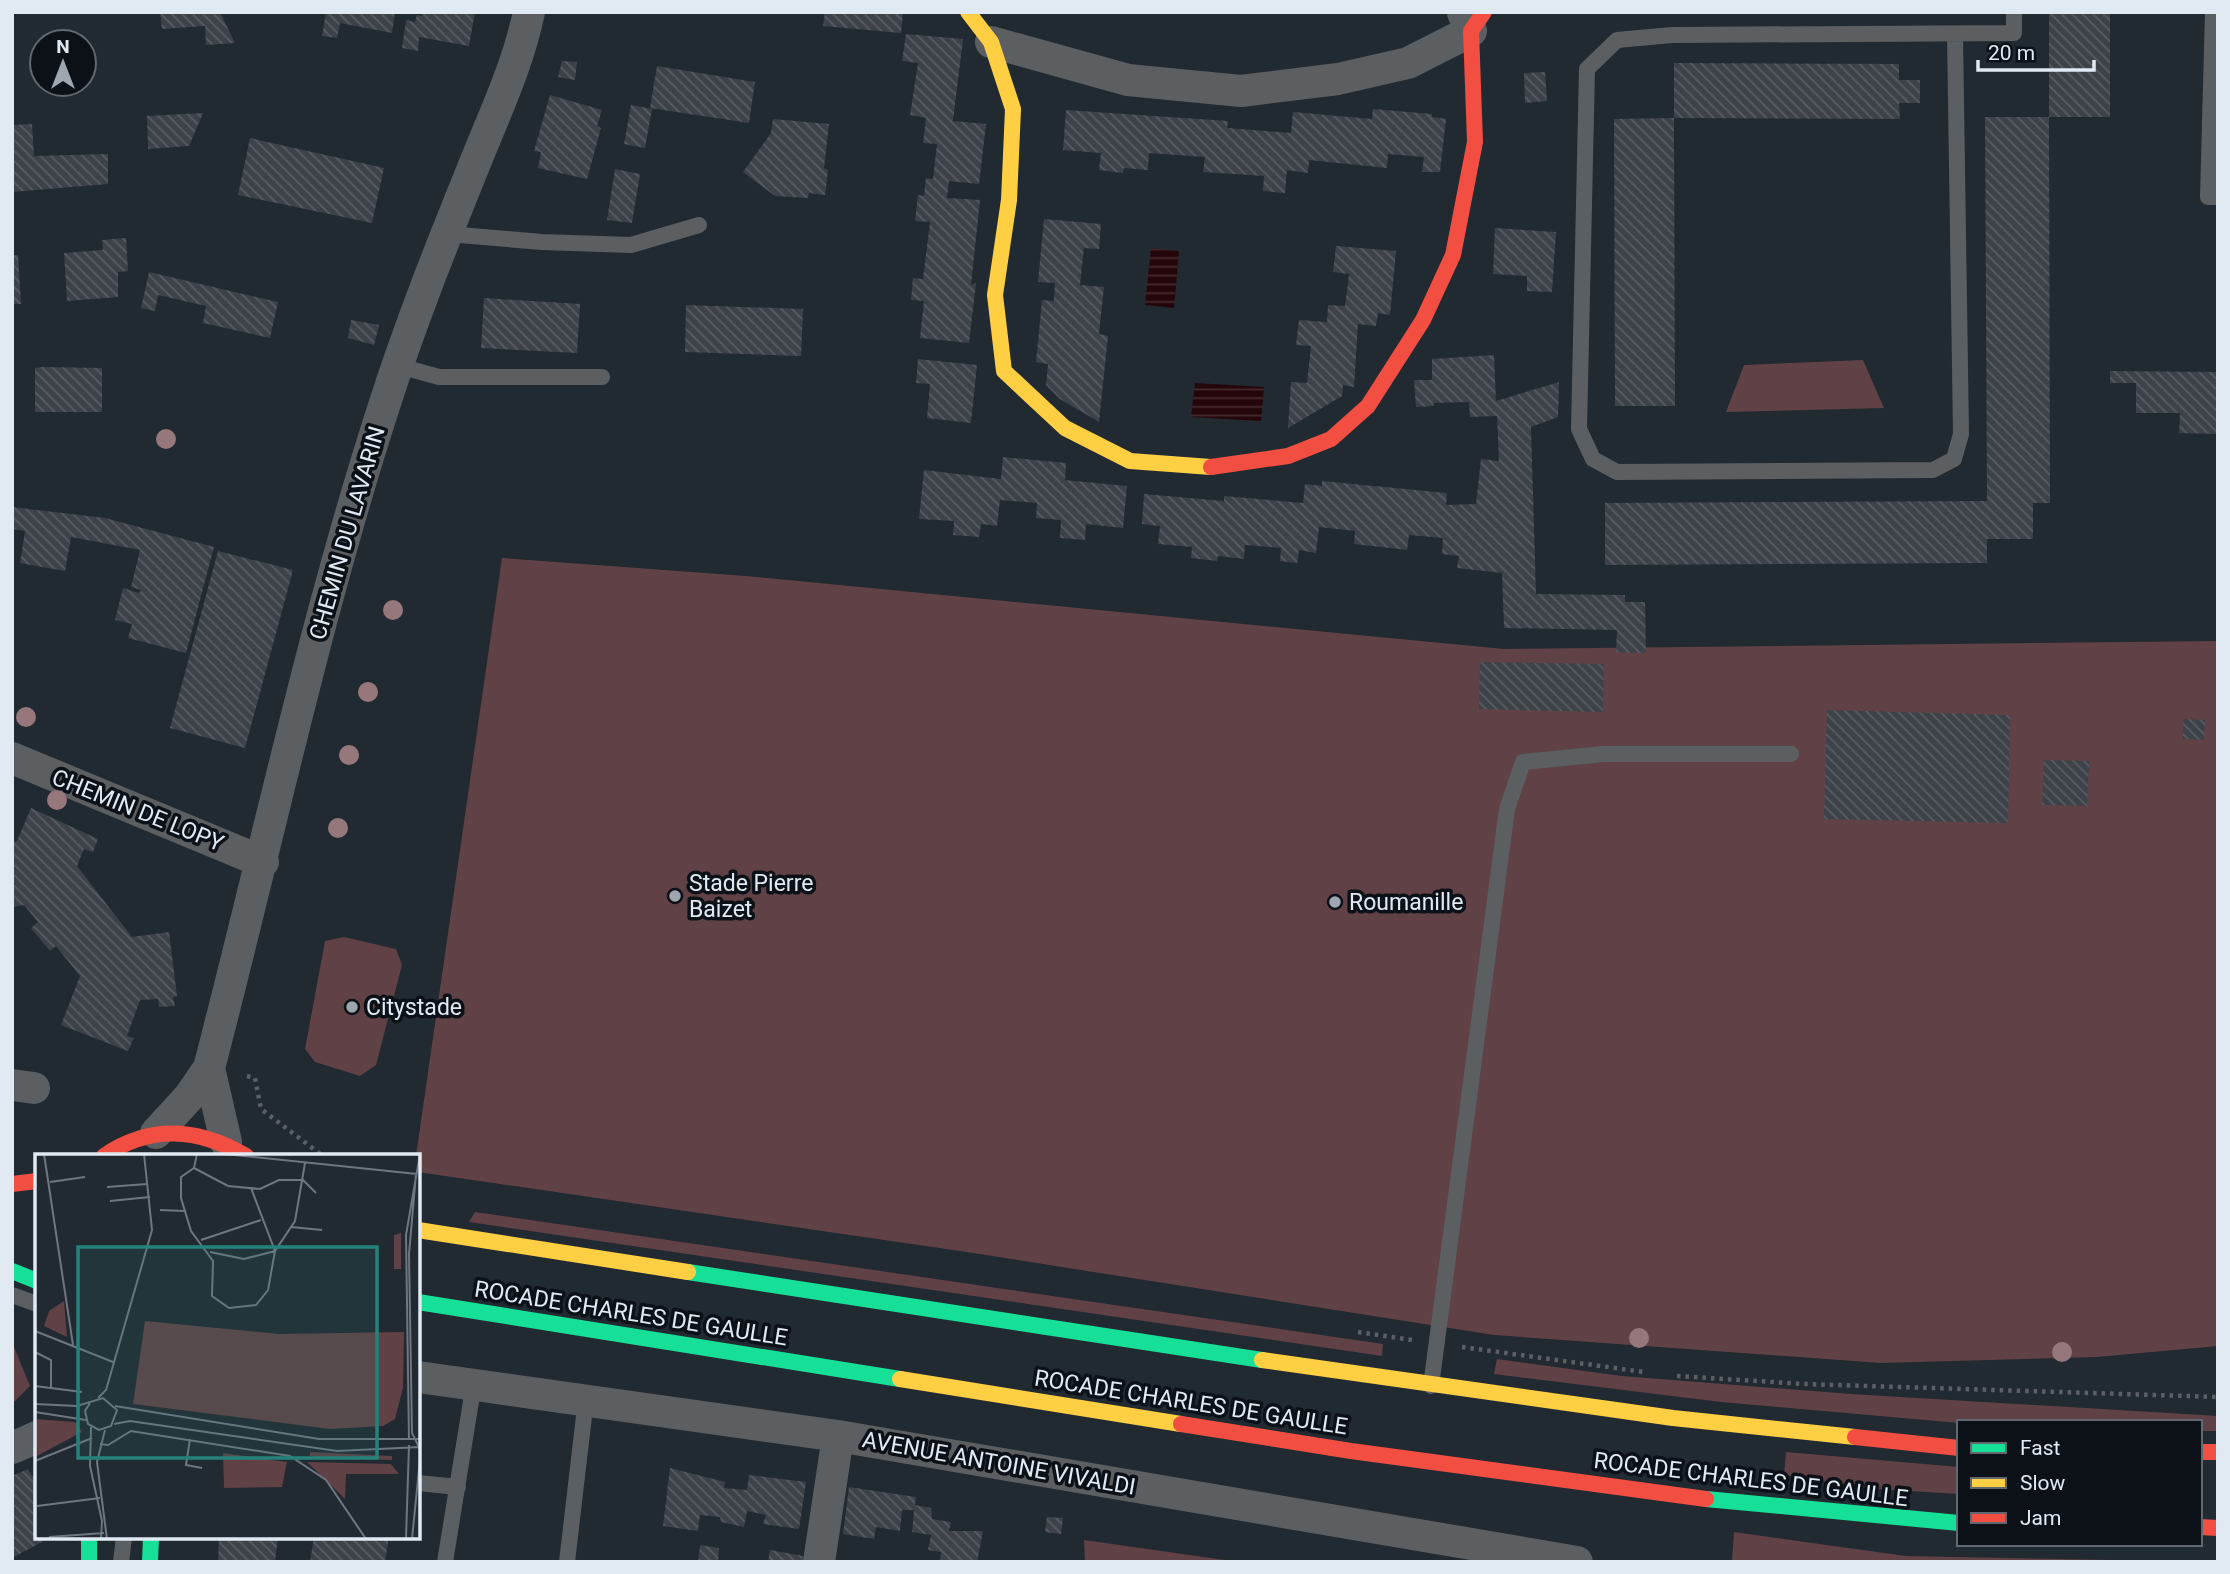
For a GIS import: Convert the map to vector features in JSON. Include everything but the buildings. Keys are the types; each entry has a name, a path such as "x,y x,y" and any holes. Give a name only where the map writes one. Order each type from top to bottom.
{"main road":[{"path":"968,12 991,42 1013,109 1009,200 995,295 1004,371 1065,428 1130,461 1212,467 1288,456 1331,439 1368,406 1423,320 1453,255 1475,142 1473,19"},
{"path":"107,1154 133,1139 156,1133 192,1132 236,1149"},
{"path":"12,1186 35,1181"},
{"name":"ROCADE CHARLES DE GAULLE","path":"420,1230 1431,1387 1673,1418 1957,1448"},
{"path":"12,1271 35,1280"},
{"name":"ROCADE CHARLES DE GAULLE","path":"420,1302 1350,1451 1766,1507 1957,1523"},
{"path":"89,1539 89,1562"},
{"path":"150,1562 151,1539"}],"street":[{"name":"CHEMIN DU LAVARIN","path":"156,1133 189,1097 209,1068 263,862 311,655 385,401 521,50 529,12"},
{"path":"991,42 1128,80 1241,91 1338,79 1408,62 1473,19"},
{"name":"CHEMIN DE LOPY","path":"12,758 263,862"},
{"name":"CHEMIN DU LAVARIN","path":"209,1068 236,1149"},
{"name":"AVENUE ANTOINE VIVALDI","path":"420,1377 838,1436 1577,1562"},
{"path":"819,1562 838,1436"},
{"path":"12,1448 35,1438"}],"lane":[{"path":"1955,34 1961,434 1954,459 1933,470 1618,471 1593,459 1579,429 1587,69 1617,40 1672,35 2014,33 2014,12"},
{"path":"2213,12 2208,197 2218,197"},
{"path":"448,233 542,242 631,245 699,225"},
{"path":"399,366 439,377 602,377"},
{"path":"1431,1387 1507,809 1523,762 1604,754 1791,754"},
{"path":"12,1186 35,1189"},
{"path":"12,1295 35,1303"},
{"path":"446,1562 474,1383"},
{"path":"567,1562 586,1399"},
{"path":"420,1483 458,1487"},
{"path":"121,1562 124,1539"}],"path":[{"path":"244,1075 255,1078 261,1109 320,1154"},
{"path":"1804,1384 2218,1397"}],"shaded area":[{"path":"1151,248 1179,251 1174,308 1145,305"},
{"path":"1863,360 1884,408 1726,412 1744,365"},
{"path":"1195,383 1264,387 1261,421 1191,417"},
{"name":"Roumanille","path":"502,558 746,576 1504,649 2218,641 2218,1346 2097,1357 1881,1363 1494,1335 960,1251 420,1172 420,1154 416,1154"},
{"name":"Citystade","path":"344,937 396,949 402,965 376,1065 360,1076 315,1062 305,1049 325,941"},
{"path":"475,1212 1383,1344 1382,1356 469,1222"},
{"path":"12,1342 30,1386 12,1404"},
{"path":"1497,1359 1622,1376 1851,1394 2218,1416 2218,1431 2202,1431 2202,1420 1957,1420 1957,1423 1721,1402 1494,1374"},
{"path":"1786,1452 1957,1467 1957,1494 1876,1489 1784,1475"},
{"path":"1734,1532 1906,1556 2218,1562 1735,1562 1732,1561"},
{"path":"1084,1540 1239,1562 1085,1562"}],"traffic: fast":[{"path":"12,1271 35,1280"},
{"path":"688,1272 1262,1360"},
{"path":"420,1302 900,1379"},
{"path":"1706,1499 1957,1523"},
{"path":"89,1539 89,1562"},
{"path":"150,1562 151,1539"}],"traffic: slow":[{"path":"968,12 991,42 1013,109 1009,200 995,295 1004,371 1065,428 1130,461 1211,467"},
{"path":"420,1230 688,1272"},
{"path":"1262,1360 1673,1418 1855,1437"},
{"path":"900,1379 1181,1424"}],"traffic: jam":[{"path":"1211,467 1288,456 1331,439 1368,406 1423,320 1453,255 1475,142 1471,31 1484,12"},
{"path":"108,1154 139,1139 175,1134 210,1140 242,1154"},
{"path":"12,1184 35,1181"},
{"path":"1181,1424 1351,1451 1706,1499"},
{"path":"1855,1437 1957,1448"},
{"path":"2202,1452 2218,1452"},
{"path":"2202,1527 2218,1528"}],"place":[{"name":"Stade Pierre Baizet","path":"675,896"},
{"name":"Roumanille","path":"1335,902"},
{"name":"Citystade","path":"352,1007"}]}
